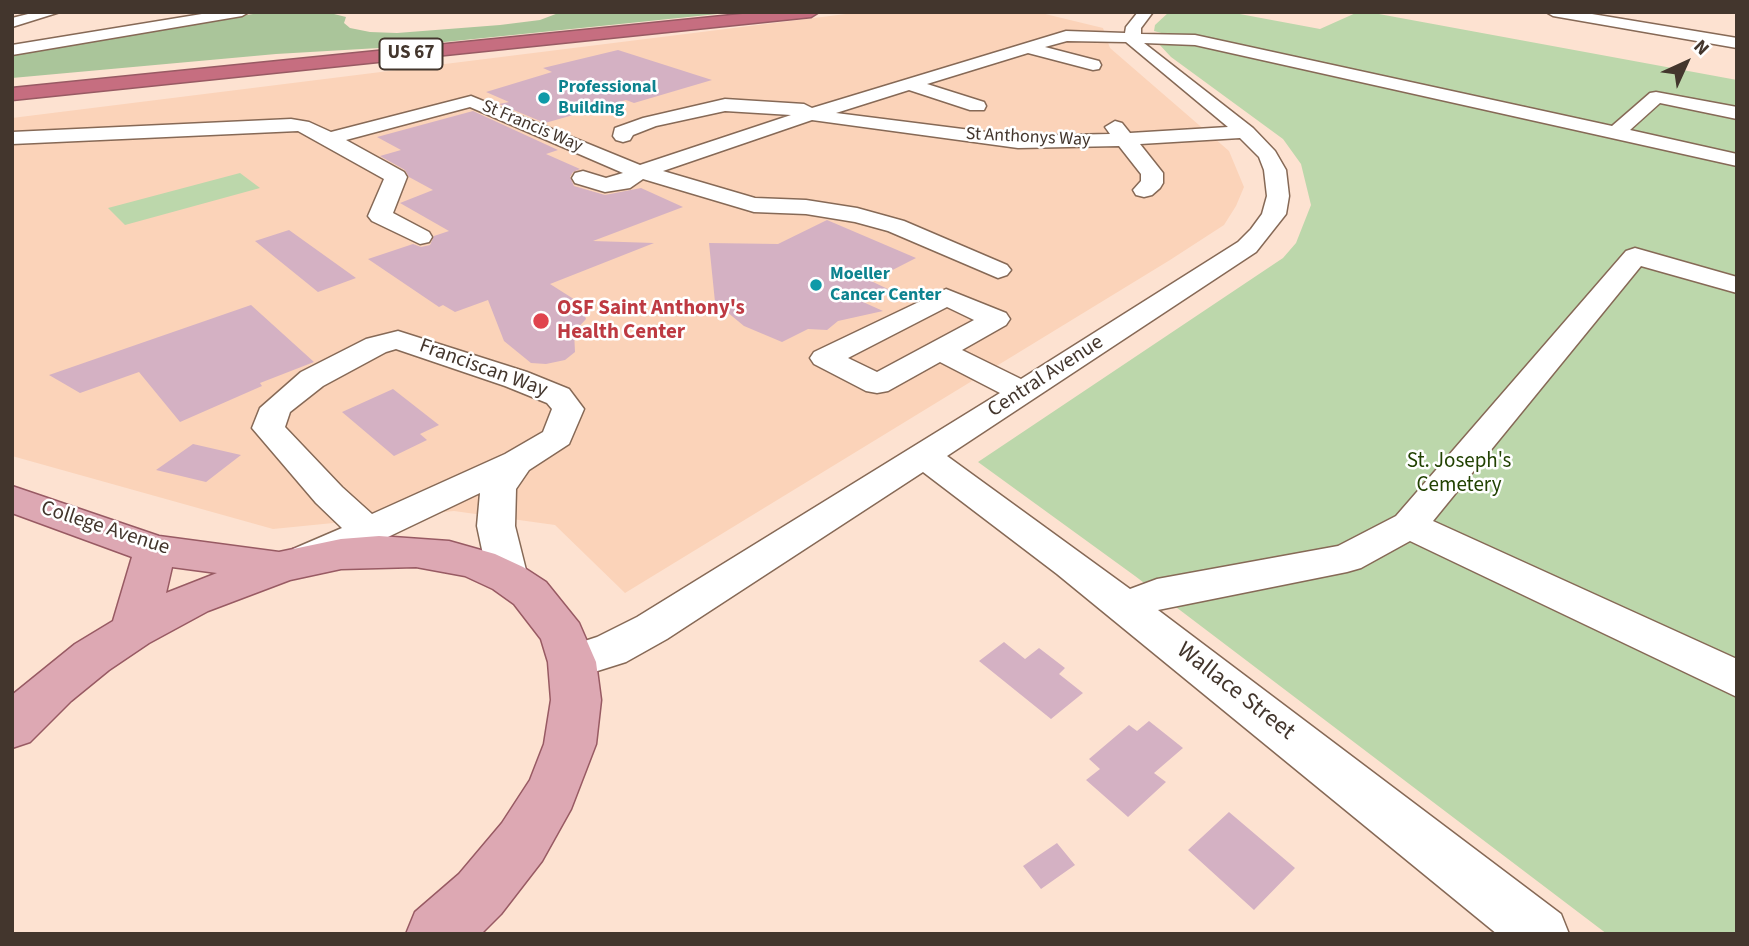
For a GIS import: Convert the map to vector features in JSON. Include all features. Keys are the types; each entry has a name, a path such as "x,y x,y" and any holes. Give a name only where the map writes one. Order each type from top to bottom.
{"highway":[{"name":"US 67","path":"12,94 811,12"}],"main road":[{"name":"College Avenue","path":"12,499 155,550 292,564"},
{"path":"133,631 155,550"},
{"path":"12,727 54,687 92,657 133,631 192,599 292,564 379,551 416,552 449,556 480,565 508,578 530,593 563,635 572,662 576,700 570,744 552,792 522,842 480,894 437,934"}],"street":[{"path":"12,23 53,12"},
{"path":"12,50 242,12"},
{"path":"1132,37 1133,27 1146,12"},
{"path":"1553,12 1737,43"},
{"path":"817,113 725,105 650,122 622,132 571,157 564,166 578,176 605,185 622,183 639,172 776,126 1066,36 1195,40 1737,160"},
{"name":"Central Avenue","path":"572,662 611,650 652,628 1023,392 1247,247 1261,234 1274,214 1278,196 1277,183 1268,155 1239,126 1142,51 1132,37"},
{"path":"1025,47 1093,65"},
{"path":"909,84 977,106"},
{"path":"432,92 448,90 471,101"},
{"path":"1616,133 1656,97 1737,113"},
{"name":"St Francis Way","path":"329,129 471,101 541,131 603,141 639,172 754,205 806,207 857,215 896,226 998,270"},
{"name":"St Anthonys Way","path":"841,105 863,111 994,127 1120,134"},
{"name":"St Anthonys Way","path":"817,113 829,120 980,139 1065,143 1120,134 1239,126"},
{"path":"682,135 744,116 776,126"},
{"path":"12,138 302,126 329,129 396,177 380,216 420,237"},
{"path":"1120,134 1152,173 1152,183 1144,190"},
{"path":"603,141 678,159"},
{"path":"1126,607 1157,594 1347,558 1409,525 1634,256 1737,285"},
{"path":"946,297 996,319 940,350 877,384 825,358 946,297"},
{"name":"Franciscan Way","path":"292,564 367,530 517,462 557,438 568,409 558,396 504,374 398,340 376,345 312,379 276,408 268,428 328,495 367,530"},
{"path":"940,350 1023,392"},
{"name":"Wallace Street","path":"924,456 1126,607 1541,934"},
{"name":"Franciscan Way","path":"508,578 496,526 498,489 517,462"},
{"path":"1409,525 1737,679"}],"shaded area":[{"name":"OSF Saint Anthony's Health Center","path":"862,12 1037,12 1103,28 1110,48 1229,151 1244,187 1236,206 1224,225 1170,260 625,593 555,525 454,511 273,529 12,456 12,118"}],"green space":[{"path":"265,12 326,12 346,17 344,23 350,28 397,33 540,20 561,12 737,12 396,47 276,54 12,78 12,54"},
{"name":"St. Joseph's Cemetery","path":"1169,12 1229,12 1320,29 1358,12 1368,12 1737,80 1737,934 1607,934 1135,576 978,462 1283,258 1296,243 1311,205 1301,164 1283,139 1171,57 1157,42 1165,34 1154,31 1155,25"},
{"path":"240,173 260,188 125,225 108,208"}],"building":[{"path":"618,50 712,80 634,103 626,100 545,123 499,104 509,102 486,92 552,72 543,68"},
{"path":"473,111 558,150 546,154 580,169 570,177 574,186 605,195 641,188 683,207 593,241 654,243 550,284 580,303 586,319 574,332 575,352 565,360 546,364 531,363 504,341 488,300 455,312 443,305 439,307 368,259 413,244 421,247 430,245 434,236 449,231 400,203 433,190 380,156 401,150 377,137"},
{"name":"Moeller Cancer Center","path":"827,220 916,258 871,281 892,291 863,302 883,311 838,321 827,330 808,329 782,342 744,326 715,302 709,243 778,244"},
{"path":"289,230 356,278 318,292 255,241"},
{"path":"251,305 314,362 260,383 262,386 180,422 139,372 80,393 49,375"},
{"path":"393,389 439,425 420,434 427,440 394,456 342,412"},
{"path":"193,444 241,455 206,482 156,470"},
{"path":"1004,642 1025,659 1039,648 1065,668 1059,674 1083,693 1051,719 979,661"},
{"path":"1149,721 1183,748 1154,773 1166,782 1128,817 1086,780 1100,769 1089,759 1129,725 1137,731"},
{"path":"1229,812 1295,868 1254,910 1188,850"},
{"path":"1057,843 1075,865 1041,889 1023,866"}],"place":[{"name":"Professional Building","path":"544,98"},
{"name":"Moeller Cancer Center","path":"816,285"},
{"name":"OSF Saint Anthony's Health Center","path":"541,321"}]}
